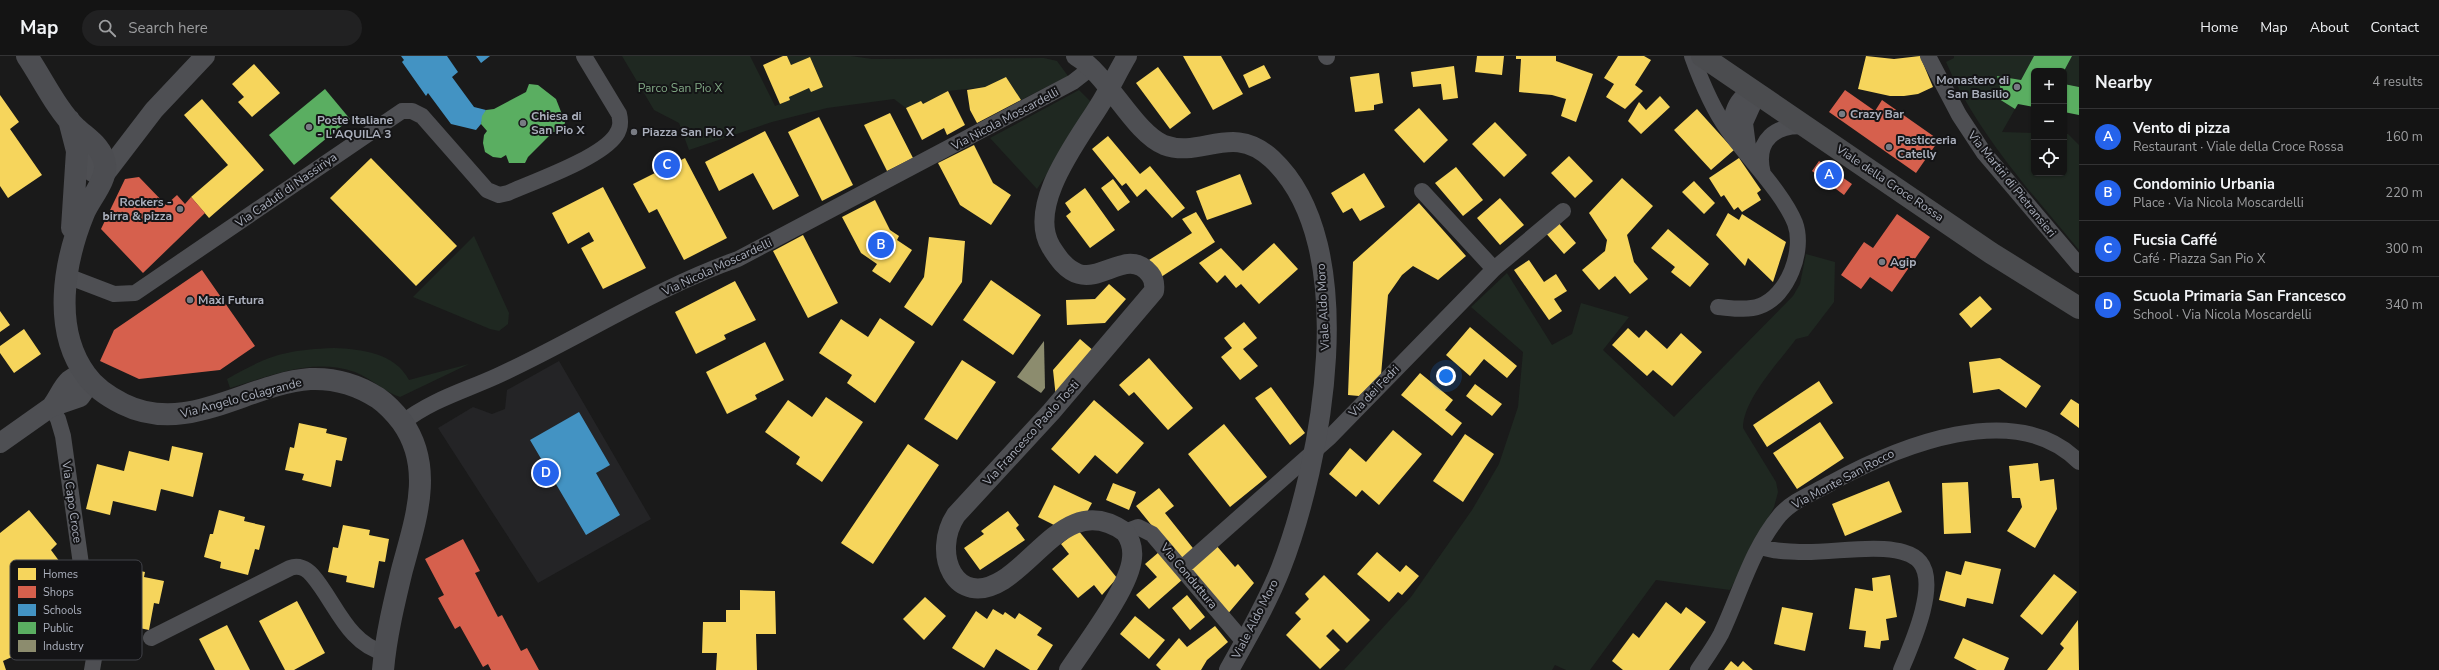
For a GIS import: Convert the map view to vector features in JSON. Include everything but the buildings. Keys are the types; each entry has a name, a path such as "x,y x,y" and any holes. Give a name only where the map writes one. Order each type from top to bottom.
{"main road":[{"path":"27,56 69,120 101,153 105,162 105,174 84,213 68,268"},
{"name":"Viale della Croce Rossa","path":"1702,56 1755,90 1991,253 2079,308"},
{"path":"65,325 68,268 77,164 76,145 69,120"},
{"name":"Via Angelo Colagrande","path":"65,325 73,350 87,376 104,393 128,407 156,415 175,415 201,410 292,382 323,379 346,383 370,393 389,406 402,423 419,456 421,491 392,611 384,661"}],"street":[{"path":"76,145 86,166 93,172 105,174 154,110 205,56"},
{"name":"Via Caduti di Nassiriya","path":"68,268 114,294 135,293 402,111 412,111 422,116 483,187 494,195 508,193 592,155 612,140 617,134 621,121 616,106 584,56"},
{"name":"Via Francesco Paolo Tosti","path":"1125,532 1101,519 1080,521 1061,532 1011,575 997,584 983,588 968,587 958,580 949,568 945,557 946,537 956,515 1051,412 1154,291 1154,283 1150,274 1141,266 1133,264 1124,264 1088,275 1076,273 1060,260 1047,239 1046,211 1057,173 1127,56"},
{"path":"1692,56 1716,108 1733,136 1763,175 1795,224 1797,250 1793,265 1780,289 1765,303 1748,308 1718,307"},
{"name":"Via Martiri di Pietransieri","path":"1928,56 1959,115 1984,153 2079,265"},
{"name":"Viale Aldo Moro","path":"1090,60 1109,88 1148,135 1159,143 1180,147 1225,141 1250,145 1273,160 1299,192 1310,216 1318,244 1325,306 1324,379 1313,452 1299,514 1280,568 1229,670"},
{"name":"Via Nicola Moscardelli","path":"402,423 417,411 446,396 497,376 701,272 738,259 1066,86 1090,60"},
{"path":"1733,136 1731,121 1734,108 1742,96 1755,90 1754,103 1745,123 1745,134 1751,158"},
{"path":"1763,175 1762,150 1772,134 1788,127 1809,128"},
{"path":"1422,191 1494,269"},
{"name":"Via dei Fedri","path":"1182,568 1313,452 1494,269 1563,212"},
{"path":"61,399 66,362 65,325"},
{"path":"0,443 61,399 78,398 84,392 87,384 87,376"},
{"path":"61,399 102,401 128,407"},
{"name":"Via Capo Croce","path":"61,399 58,419 64,436 81,560"},
{"name":"Via Monte San Rocco","path":"1698,670 1721,633 1760,546 1781,514 1792,505 1873,461 1908,446 1937,438 1980,432 2020,433 2056,444 2079,462"},
{"name":"Via Conduttura","path":"1125,532 1134,527 1148,531 1182,568 1244,642"},
{"path":"1069,670 1119,592 1128,574 1132,551 1125,532"},
{"path":"1760,546 1771,550 1814,553 1883,549 1901,551 1916,559 1923,567 1926,593 1922,613 1901,670"},
{"path":"151,638 290,568 298,566 312,575 354,634 372,648 384,661"},
{"name":"Via Capo Croce","path":"92,670 94,660"}],"shaded area":[{"path":"559,361 651,519 538,583 438,428 473,407 492,414 505,409 507,390"}],"green space":[{"name":"Parco San Pio X","path":"622,56 750,56 775,106 790,100 789,97 809,88 811,92 823,87 810,57 791,65 787,56 851,56 872,59 1044,58 1057,61 1068,76 1021,100 1006,77 985,87 948,91 923,104 906,108 894,99 827,108 772,122 689,150 679,123 654,110"},
{"path":"1954,56 2034,56 2021,80 1997,76 2002,94 1999,99 2015,109 2002,132 2031,133 2031,176 2067,176 2067,134 2079,145 2079,250 2005,160 1973,113 1946,62 1954,58"},
{"path":"2072,56 2079,56 2079,87 2067,85 2067,68 2066,68"},
{"path":"1079,90 1093,104 1037,189 990,138"},
{"path":"474,236 509,313 508,324 499,331 490,329 413,297"},
{"path":"1806,254 1835,262 1834,302 1808,336 1796,339 1772,370 1755,394 1745,417 1743,428 1776,482 1778,492 1774,507 1730,590 1656,580 1590,670 1566,670 1555,665 1552,670 1344,670 1411,597 1472,510 1499,464 1518,407 1523,352 1471,307 1507,273 1552,345 1572,334 1581,303 1629,317 1603,350 1674,417 1793,296 1800,284"},
{"path":"334,348 366,351 386,358 403,371 409,380 469,364 400,397 355,372 323,366 292,370 230,388 227,379 266,359 290,352"}],"place":[{"name":"Monastero di San Basilio","path":"2017,87"},
{"name":"Crazy Bar","path":"1842,114"},
{"name":"Chiesa di San Pio X","path":"523,123"},
{"name":"Poste Italiane - L'AQUILA 3","path":"309,127"},
{"name":"Piazza San Pio X","path":"634,132"},
{"name":"Pasticceria Catelly","path":"1889,147"},
{"name":"Fucsia Caffé","path":"667,165"},
{"name":"Vento di pizza","path":"1829,175"},
{"name":"Rockers - birra & pizza","path":"180,209"},
{"name":"Condominio Urbania","path":"881,245"},
{"name":"Agip","path":"1882,262"},
{"name":"Maxi Futura","path":"190,300"},
{"name":"Scuola Primaria San Francesco","path":"546,473"}]}
